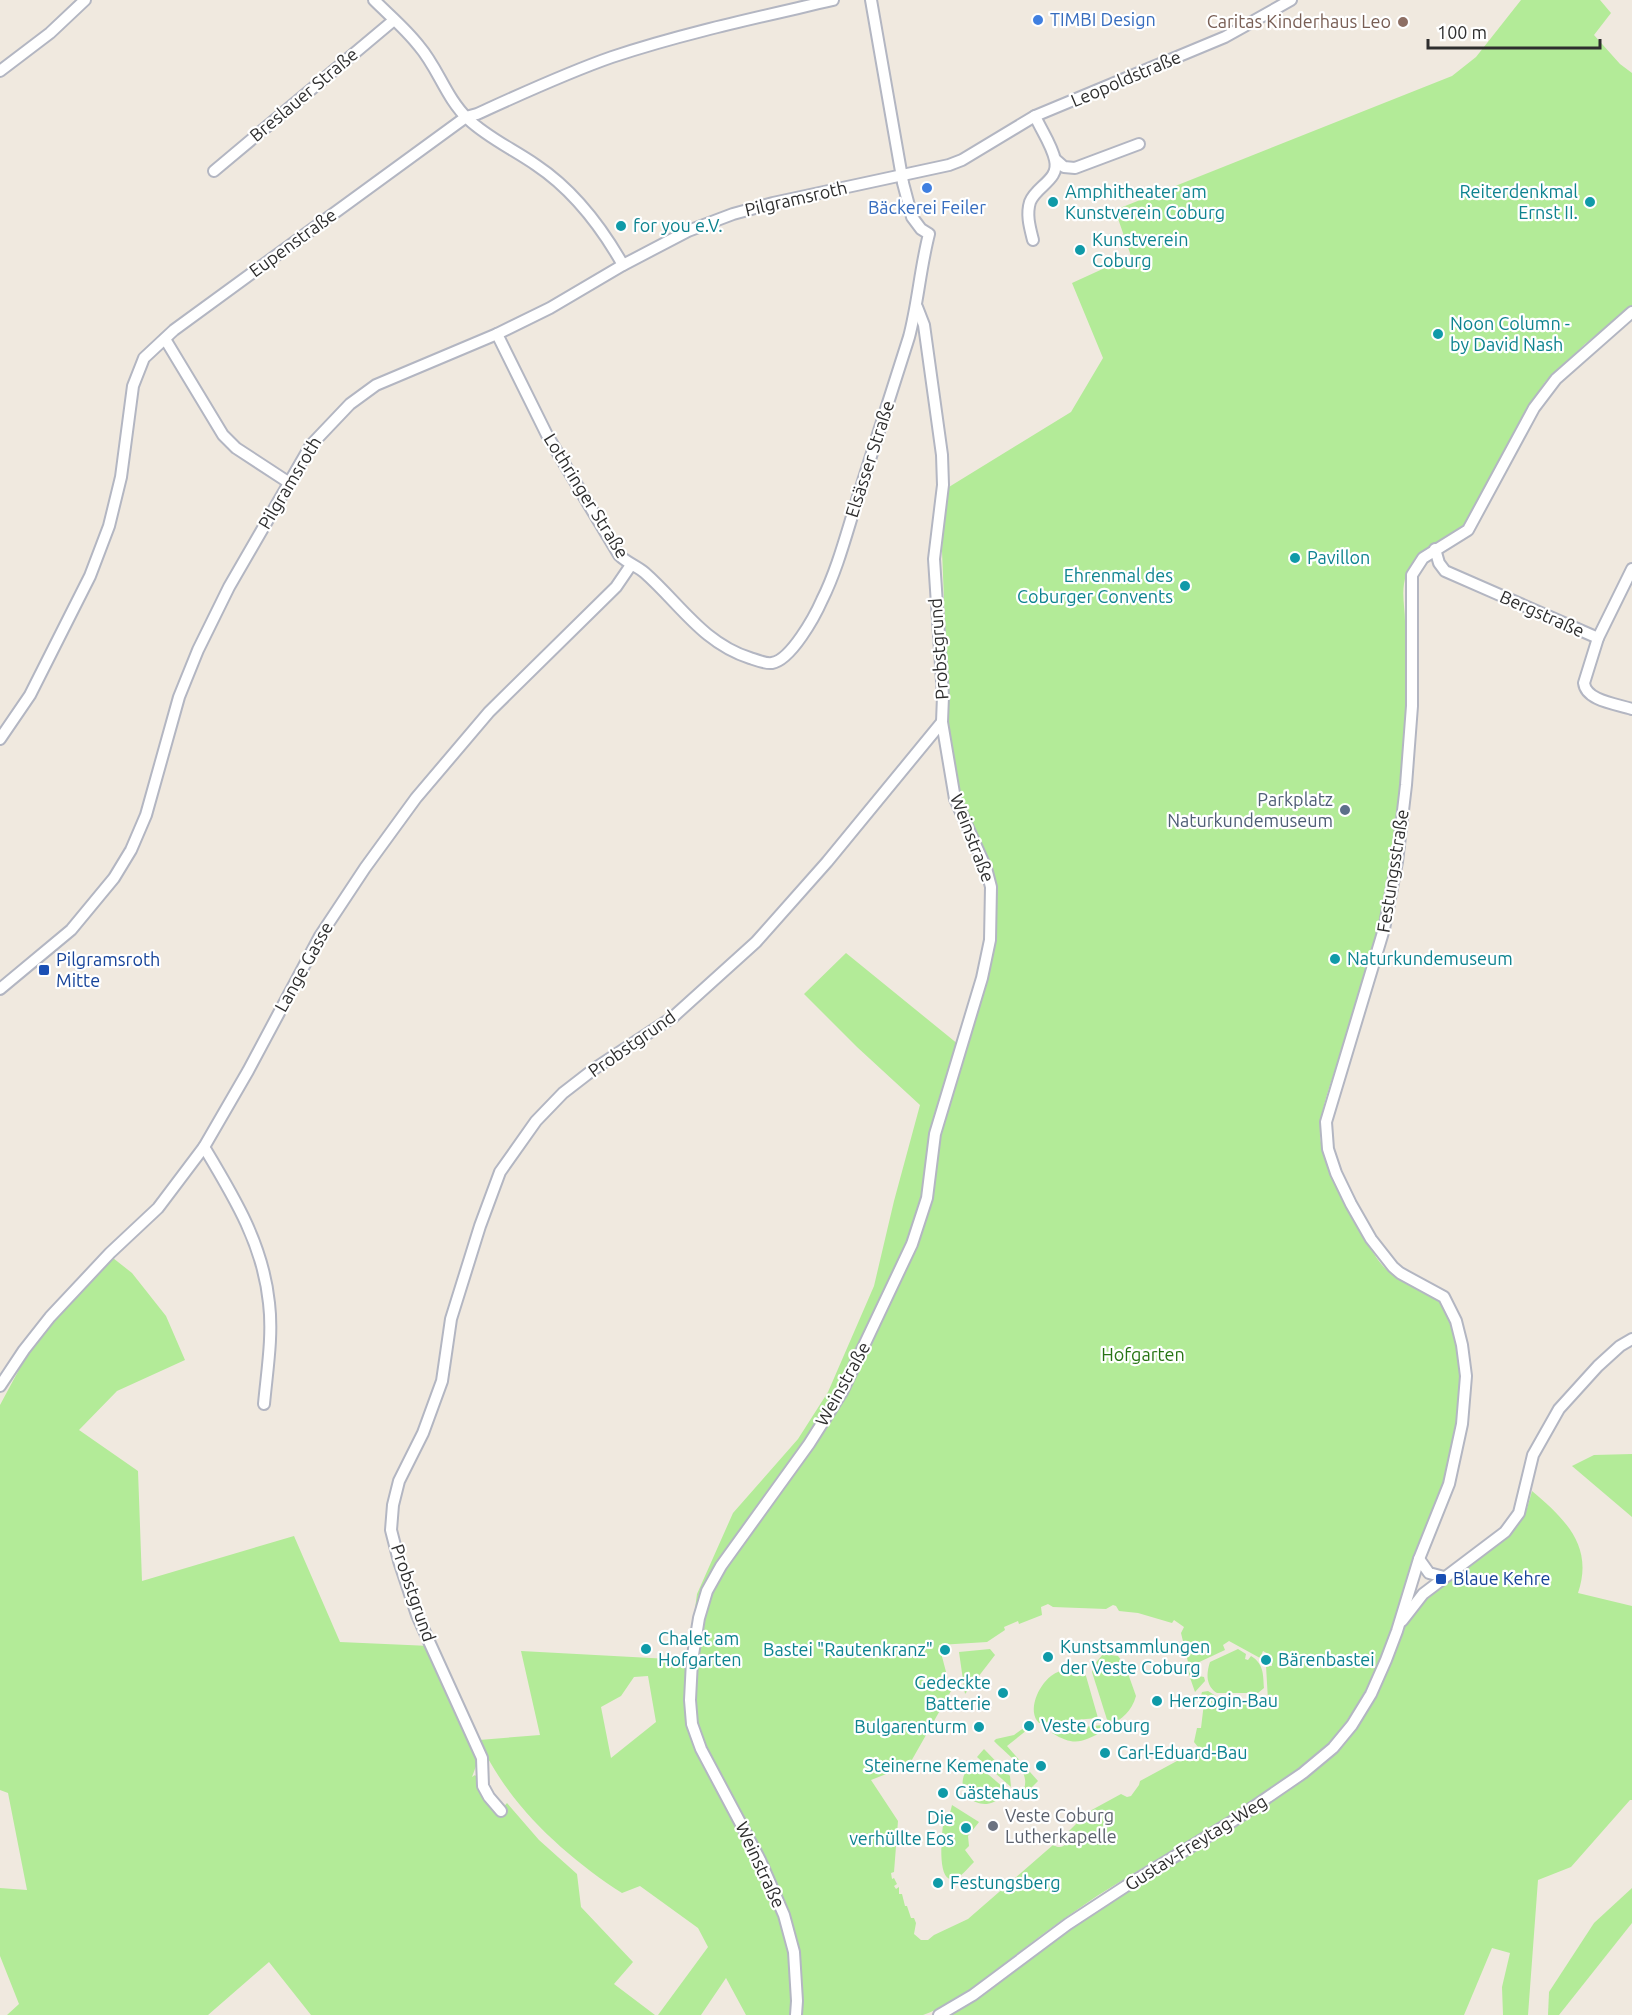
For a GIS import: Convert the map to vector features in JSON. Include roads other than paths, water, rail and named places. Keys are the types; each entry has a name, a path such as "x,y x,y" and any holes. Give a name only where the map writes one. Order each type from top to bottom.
{"street":[{"path":"0,71 50,33 85,0"},
{"path":"374,0 420,46 456,105 466,117 482,132 536,164 569,193 599,228 623,265"},
{"name":"Eupenstraße","path":"0,740 30,695 49,660 101,551 121,477 133,386 144,358 174,330 466,117 614,57 711,29 833,0"},
{"path":"871,0 902,175"},
{"name":"Leopoldstraße","path":"962,160 1035,116 1225,37 1291,0"},
{"name":"Breslauer Straße","path":"214,171 394,20"},
{"path":"1035,116 1056,160 1064,167 1075,168 1139,144"},
{"name":"Pilgramsroth","path":"0,989 71,930 101,896 120,869 146,814 167,733 198,650 229,587 310,445 325,427 350,404 376,385 496,334 550,308 623,265 688,231 733,214 816,193 949,165 962,160"},
{"path":"1033,240 1028,218 1030,203 1037,191 1054,174 1056,160"},
{"name":"Elsässer Straße","path":"771,663 788,652 804,633 824,598 909,337 917,307 920,270 929,234 921,229 912,217 902,175"},
{"name":"Probstgrund","path":"501,1811 483,1786 482,1758 417,1615 399,1561 391,1530 393,1504 399,1481 423,1433 442,1381 451,1319 480,1226 500,1172 536,1121 563,1093 594,1069 673,1017 756,942 827,862 942,722 943,696 934,560 942,493 942,455 924,326 917,307"},
{"name":"Festungsstraße","path":"1419,1559 1449,1484 1462,1424 1466,1376 1462,1345 1454,1315 1443,1297 1400,1273 1371,1239 1336,1173 1328,1149 1326,1122 1388,915 1397,862 1411,717 1412,575 1418,564 1435,549 1468,530 1534,408 1556,379 1632,312"},
{"name":"Lothringer Straße","path":"496,334 547,435 619,555 646,574 681,612 714,641 740,654 771,663"},
{"path":"165,339 223,435 236,448 288,482"},
{"name":"Bergstraße","path":"1435,549 1439,563 1445,571 1598,638 1586,672 1585,688 1592,696 1632,709"},
{"name":"Lange Gasse","path":"0,1386 50,1317 110,1253 158,1208 204,1147 248,1071 320,936 365,868 416,798 489,712 616,587 631,565"},
{"path":"1598,638 1632,569"},
{"name":"Weinstraße","path":"796,2015 794,1952 784,1915 760,1860 701,1749 692,1724 690,1700 692,1661 699,1618 707,1592 721,1566 809,1444 842,1392 912,1244 927,1198 935,1134 982,978 990,940 992,911 991,887 986,868 955,799 942,722"},
{"path":"204,1147 254,1237 266,1282 270,1305 264,1404"},
{"name":"Gustav-Freytag-Weg","path":"1400,1624 1423,1594 1505,1533 1518,1513 1533,1455 1559,1409 1598,1366 1632,1338"},
{"path":"1419,1559 1429,1573 1444,1577"},
{"name":"Gustav-Freytag-Weg","path":"939,2015 973,1995 1036,1947 1107,1898 1265,1800 1333,1748 1352,1725 1371,1694 1400,1624 1419,1559"}],"place":[{"name":"TIMBI Design","path":"1038,20"},
{"name":"Caritas Kinderhaus Leo","path":"1403,22"},
{"name":"Bäckerei Feiler","path":"927,188"},
{"name":"Amphitheater am Kunstverein Coburg","path":"1053,202"},
{"name":"Reiterdenkmal Ernst II.","path":"1590,202"},
{"name":"for you e.V.","path":"621,226"},
{"name":"Kunstverein Coburg","path":"1080,250"},
{"name":"Noon Column - by David Nash","path":"1438,334"},
{"name":"Pavillon","path":"1295,558"},
{"name":"Ehrenmal des Coburger Convents","path":"1185,586"},
{"name":"Parkplatz Naturkundemuseum","path":"1345,810"},
{"name":"Naturkundemuseum","path":"1335,959"},
{"name":"Pilgramsroth Mitte","path":"44,970"},
{"name":"Blaue Kehre","path":"1441,1579"},
{"name":"Chalet am Hofgarten","path":"646,1649"},
{"name":"Bastei \"Rautenkranz\"","path":"945,1650"},
{"name":"Kunstsammlungen der Veste Coburg","path":"1048,1657"},
{"name":"Bärenbastei","path":"1266,1660"},
{"name":"Gedeckte Batterie","path":"1003,1693"},
{"name":"Herzogin-Bau","path":"1157,1701"},
{"name":"Veste Coburg","path":"1029,1726"},
{"name":"Bulgarenturm","path":"979,1727"},
{"name":"Carl-Eduard-Bau","path":"1105,1753"},
{"name":"Steinerne Kemenate","path":"1041,1766"},
{"name":"Gästehaus","path":"943,1793"},
{"name":"Veste Coburg Lutherkapelle","path":"993,1826"},
{"name":"Die verhüllte Eos","path":"966,1828"},
{"name":"Festungsberg","path":"938,1883"}],"park label":[{"name":"Hofgarten","path":"1143,1355"}]}
